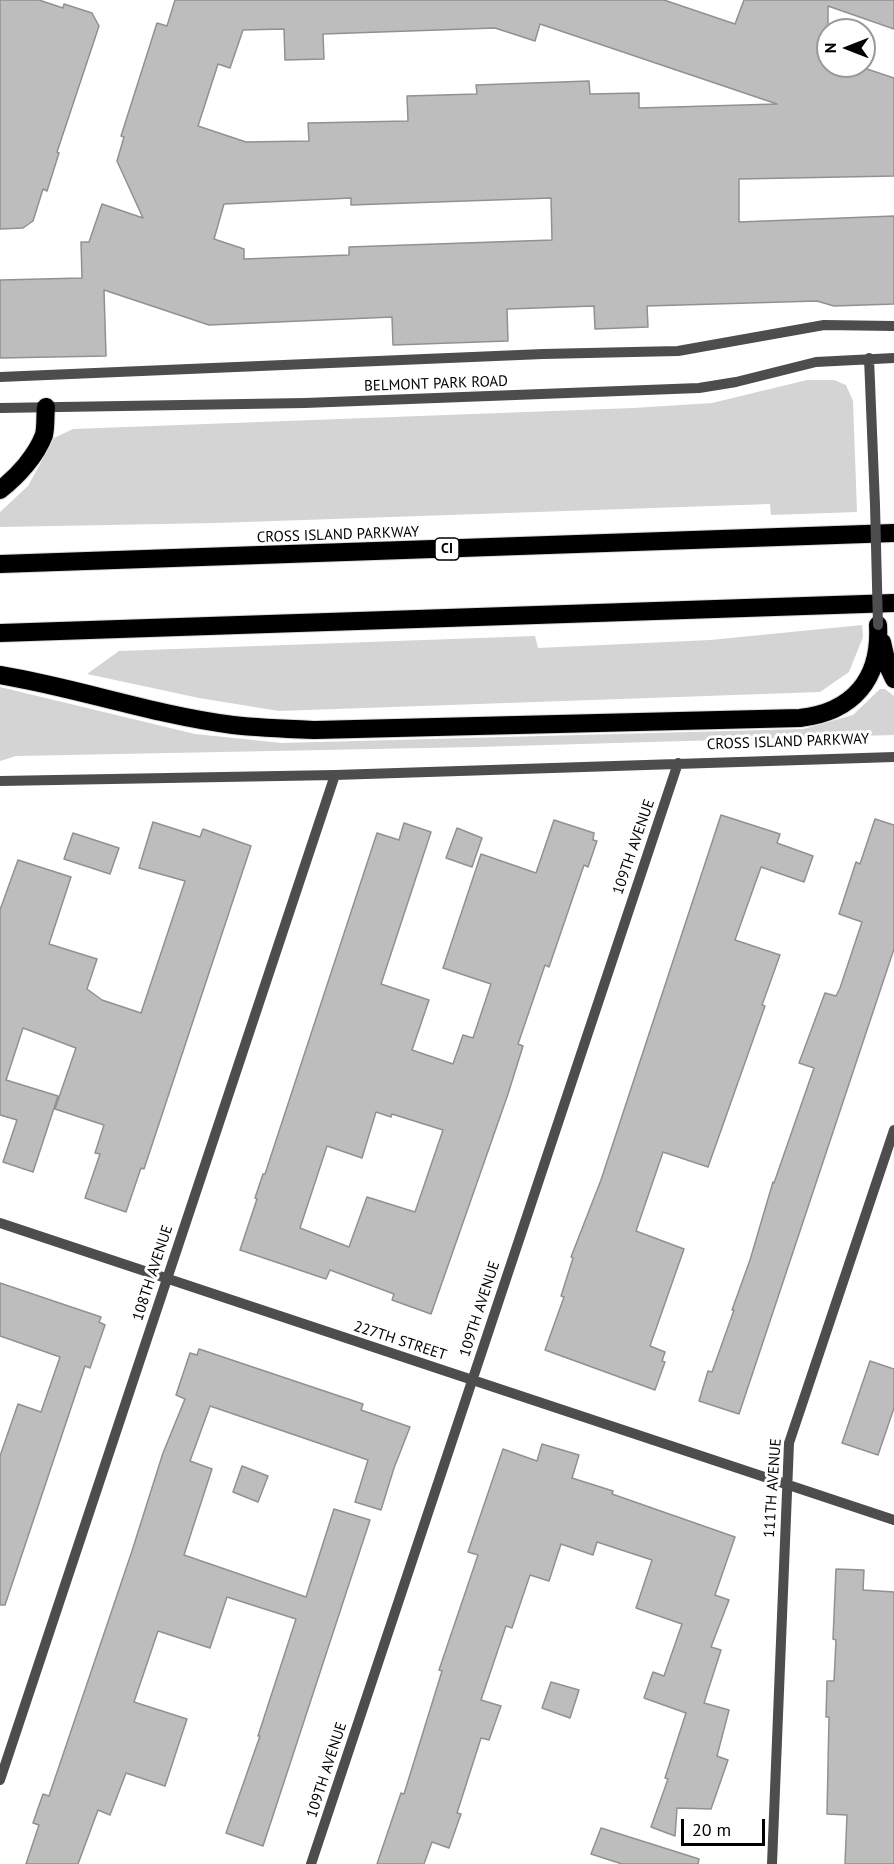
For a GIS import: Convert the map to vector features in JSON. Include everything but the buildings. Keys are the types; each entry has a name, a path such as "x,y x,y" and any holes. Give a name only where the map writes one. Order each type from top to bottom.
{"highway":[{"path":"0,490 23,469 38,446 44,434 46,407"},
{"name":"CROSS ISLAND PARKWAY","path":"0,564 894,533"},
{"path":"0,633 894,603"},
{"path":"0,675 50,684 181,716 271,729 315,730 800,718 831,712 845,705 855,694 872,669 879,643 878,625"},
{"path":"878,625 887,664 894,679"}],"street":[{"path":"0,377 531,354 678,351 824,325 894,326"},
{"path":"869,358 878,625"},
{"name":"BELMONT PARK ROAD","path":"0,408 305,403 699,388 736,382 816,362 894,358"},
{"name":"CROSS ISLAND PARKWAY","path":"0,781 335,775 678,762 894,757"},
{"name":"109TH AVENUE","path":"311,1864 678,762"},
{"name":"108TH AVENUE","path":"0,1780 335,775"},
{"name":"111TH AVENUE","path":"772,1864 789,1443 894,1130"},
{"name":"227TH STREET","path":"0,1223 894,1520"}],"shaded area":[{"path":"807,380 834,380 846,385 853,401 857,512 771,515 770,504 216,523 0,527 0,512 28,486 54,438 73,429 712,403"},
{"path":"862,625 863,637 849,672 820,692 279,711 199,698 87,674 119,651 535,636 538,648 710,640"},
{"path":"0,687 195,734 282,743 803,729 853,715 880,689 885,689 894,696 894,735 477,747 16,756 0,761"}]}
